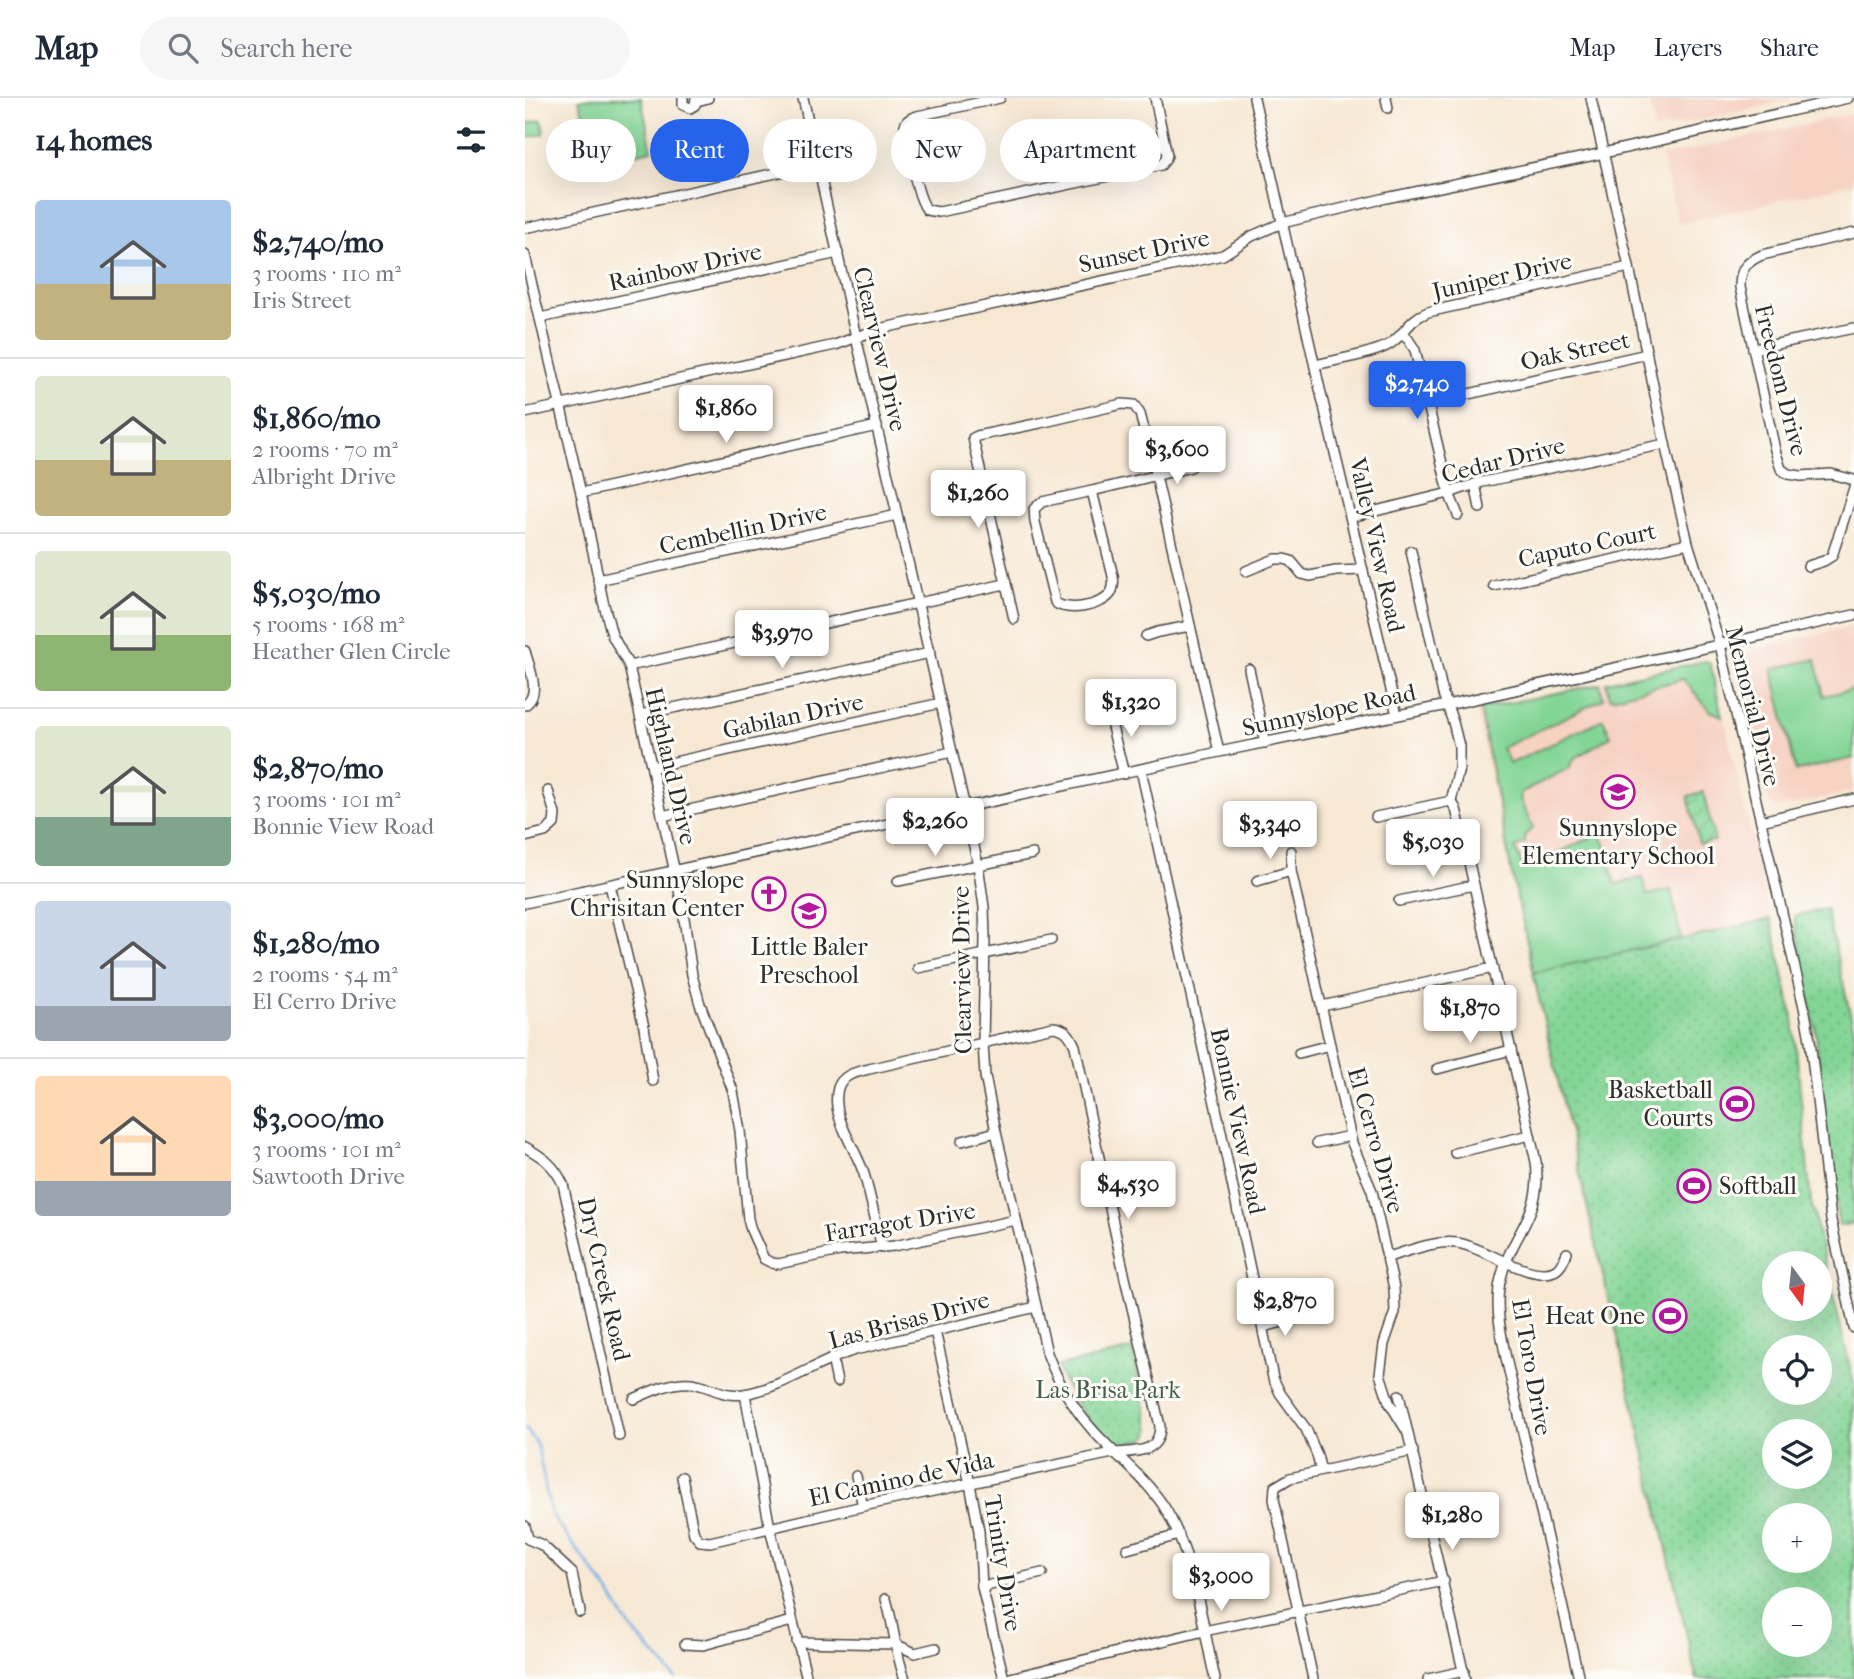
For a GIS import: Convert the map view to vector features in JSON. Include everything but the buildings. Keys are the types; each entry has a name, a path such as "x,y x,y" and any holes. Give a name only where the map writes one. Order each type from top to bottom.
{"street":[{"path":"683,98 686,108 693,107 696,99 708,98"},
{"name":"Clearview Drive","path":"803,98 807,119"},
{"path":"1000,98 917,116 905,123 923,205 929,211 939,212 1161,165 1165,160 1166,149 1155,98"},
{"name":"Valley View Road","path":"1254,98 1397,715"},
{"name":"Memorial Drive","path":"1591,98 1688,543 1720,645 1807,1022 1831,1220 1854,1328"},
{"name":"Sunset Drive","path":"525,413 835,345 879,329 956,311 1223,255 1252,236 1282,223 1386,198 1849,98"},
{"path":"525,228 763,176"},
{"name":"Clearview Drive","path":"821,182 978,864 984,907 985,1076 1047,1353 1060,1382 1084,1420 1147,1483 1170,1517 1186,1555 1215,1679"},
{"name":"Freedom Drive","path":"1854,233 1762,255 1743,268 1740,279 1740,293 1781,469 1788,474 1801,476 1831,474 1854,480"},
{"name":"Rainbow Drive","path":"540,318 838,253"},
{"name":"Highland Drive","path":"525,255 610,629 629,666 683,904 694,985 727,1074 737,1111 745,1197 751,1230 764,1259 772,1263 791,1261"},
{"name":"Juniper Drive","path":"1315,365 1381,349 1389,345 1412,321 1428,312 1629,267"},
{"path":"1753,349 1854,328"},
{"path":"1401,334 1415,350 1449,493 1458,515"},
{"name":"Oak Street","path":"1428,403 1647,354"},
{"path":"1014,619 973,438 1132,404 1140,414 1156,476 1219,752"},
{"path":"581,493 877,426"},
{"name":"Cedar Drive","path":"1351,517 1475,484 1665,444"},
{"path":"1093,491 1113,576 1113,588 1110,595 1101,601 1079,607 1062,607 1055,602 1034,509 1042,502 1191,467"},
{"path":"1475,484 1480,508"},
{"path":"1808,566 1832,556 1854,488"},
{"name":"Cembellin Drive","path":"598,580 897,515"},
{"name":"Caputo Court","path":"1494,586 1688,543"},
{"path":"1376,817 1451,801 1460,758 1457,736 1446,702 1411,551"},
{"path":"1246,571 1275,559 1291,561 1302,574 1310,576 1363,570"},
{"path":"629,666 1005,584"},
{"name":"Sunnyslope Road","path":"525,903 1854,615"},
{"path":"1146,636 1190,626"},
{"path":"525,651 534,691 531,700 525,705"},
{"path":"640,715 930,653"},
{"path":"1249,669 1265,743"},
{"name":"Gabilan Drive","path":"652,767 941,703"},
{"path":"1111,706 1112,727 1123,774"},
{"path":"662,816 952,752"},
{"name":"Bonnie View Road","path":"1141,769 1273,1378 1280,1394 1306,1429 1321,1471"},
{"path":"525,837 545,832 554,824 555,814 548,791"},
{"path":"1761,821 1854,799"},
{"name":"El Toro Drive","path":"1451,801 1459,821 1474,885 1537,1172 1536,1193 1529,1215 1501,1278 1500,1319 1503,1344 1579,1679"},
{"name":"El Cerro Drive","path":"1291,851 1291,871 1350,1136 1372,1191 1396,1304 1384,1344 1380,1374 1389,1402 1408,1433"},
{"path":"898,881 1033,854"},
{"path":"1257,880 1291,871"},
{"path":"610,885 644,1027 653,1081"},
{"path":"1399,901 1474,885"},
{"path":"918,968 1051,940"},
{"path":"1322,1006 1493,968"},
{"name":"El Camino de Vida","path":"682,1477 693,1531 700,1541 710,1542 863,1506 1115,1453 1144,1450 1152,1446 1160,1434 1159,1424 1075,1046 1067,1032 1060,1027 983,1043"},
{"path":"882,1248 864,1175 841,1120 838,1088 842,1080 855,1073 983,1043"},
{"path":"1299,1053 1330,1045"},
{"path":"1437,1069 1511,1050"},
{"path":"962,1141 996,1132"},
{"path":"1455,1153 1530,1135"},
{"path":"1317,1143 1350,1136"},
{"name":"Dry Creek Road","path":"525,1147 548,1161 563,1184 619,1436"},
{"name":"Farragot Drive","path":"791,1261 916,1242 1016,1220"},
{"path":"1388,1257 1452,1242 1467,1245 1529,1271 1545,1273 1558,1268 1567,1254"},
{"name":"Las Brisas Drive","path":"634,1399 654,1390 684,1383 725,1394 745,1394 784,1381 855,1350 1036,1307"},
{"path":"1263,1327 1299,1318"},
{"name":"Trinity Drive","path":"935,1331 979,1531 982,1587 1005,1679"},
{"path":"832,1358 837,1382"},
{"path":"745,1394 770,1528 807,1679"},
{"name":"El Cerro Drive","path":"1399,1395 1464,1675"},
{"path":"1313,1679 1274,1499 1275,1487 1290,1478 1413,1451"},
{"path":"856,1476 863,1506"},
{"path":"525,1526 528,1539 542,1545 572,1573 580,1612"},
{"path":"1127,1549 1179,1535"},
{"path":"982,1587 1042,1573"},
{"path":"1005,1679 1205,1632 1444,1581"},
{"path":"886,1599 892,1618 899,1664 905,1679"},
{"path":"685,1644 703,1645 792,1621"},
{"path":"797,1642 895,1644 915,1653 936,1648"},
{"path":"1428,1679 1464,1675"}],"shaded area":[{"path":"1649,98 1801,98 1655,130"},
{"path":"1854,112 1854,183 1678,224 1662,156"},
{"path":"1854,626 1854,791 1778,808 1769,802 1738,660 1743,652"},
{"name":"Sunnyslope Elementary School","path":"1710,660 1771,919 1534,973 1476,709"}],"green space":[{"path":"641,98 650,150 636,153 636,119 577,119 584,117 579,100"},
{"path":"542,120 544,134 525,138 525,124"},
{"path":"1816,659 1824,696 1854,689 1854,758 1796,771 1772,669"},
{"path":"1705,661 1711,666 1722,716 1710,711 1683,679 1612,698 1609,696 1606,682"},
{"path":"1600,684 1603,699 1502,748 1510,764 1603,719 1611,736 1575,758 1569,768 1520,794 1533,828 1525,835 1525,843 1515,848 1526,868 1600,833 1615,884 1643,878 1647,895 1671,890 1681,939 1534,973 1480,709"},
{"path":"1703,792 1715,841 1699,844 1688,796"},
{"path":"1826,909 1854,1030 1854,1223 1839,1226 1816,1034 1794,916"},
{"path":"1771,919 1793,1018 1811,1202 1823,1251 1762,1251 1762,1321 1832,1321 1832,1291 1854,1384 1854,1679 1697,1679 1533,973"},
{"name":"Las Brisa Park","path":"1132,1349 1150,1430 1143,1440 1117,1445 1081,1410 1057,1366"}],"waterway":[{"path":"525,1428 537,1444 550,1510 558,1525 609,1592 629,1626 676,1679"}],"place":[{"name":"Sunnyslope Elementary School","path":"1618,792"},
{"name":"Sunnyslope Chrisitan Center","path":"769,894"},
{"name":"Little Baler Preschool","path":"809,911"},
{"name":"Basketball Courts","path":"1737,1104"},
{"name":"Softball","path":"1694,1186"},
{"name":"Heat One","path":"1670,1316"}]}
